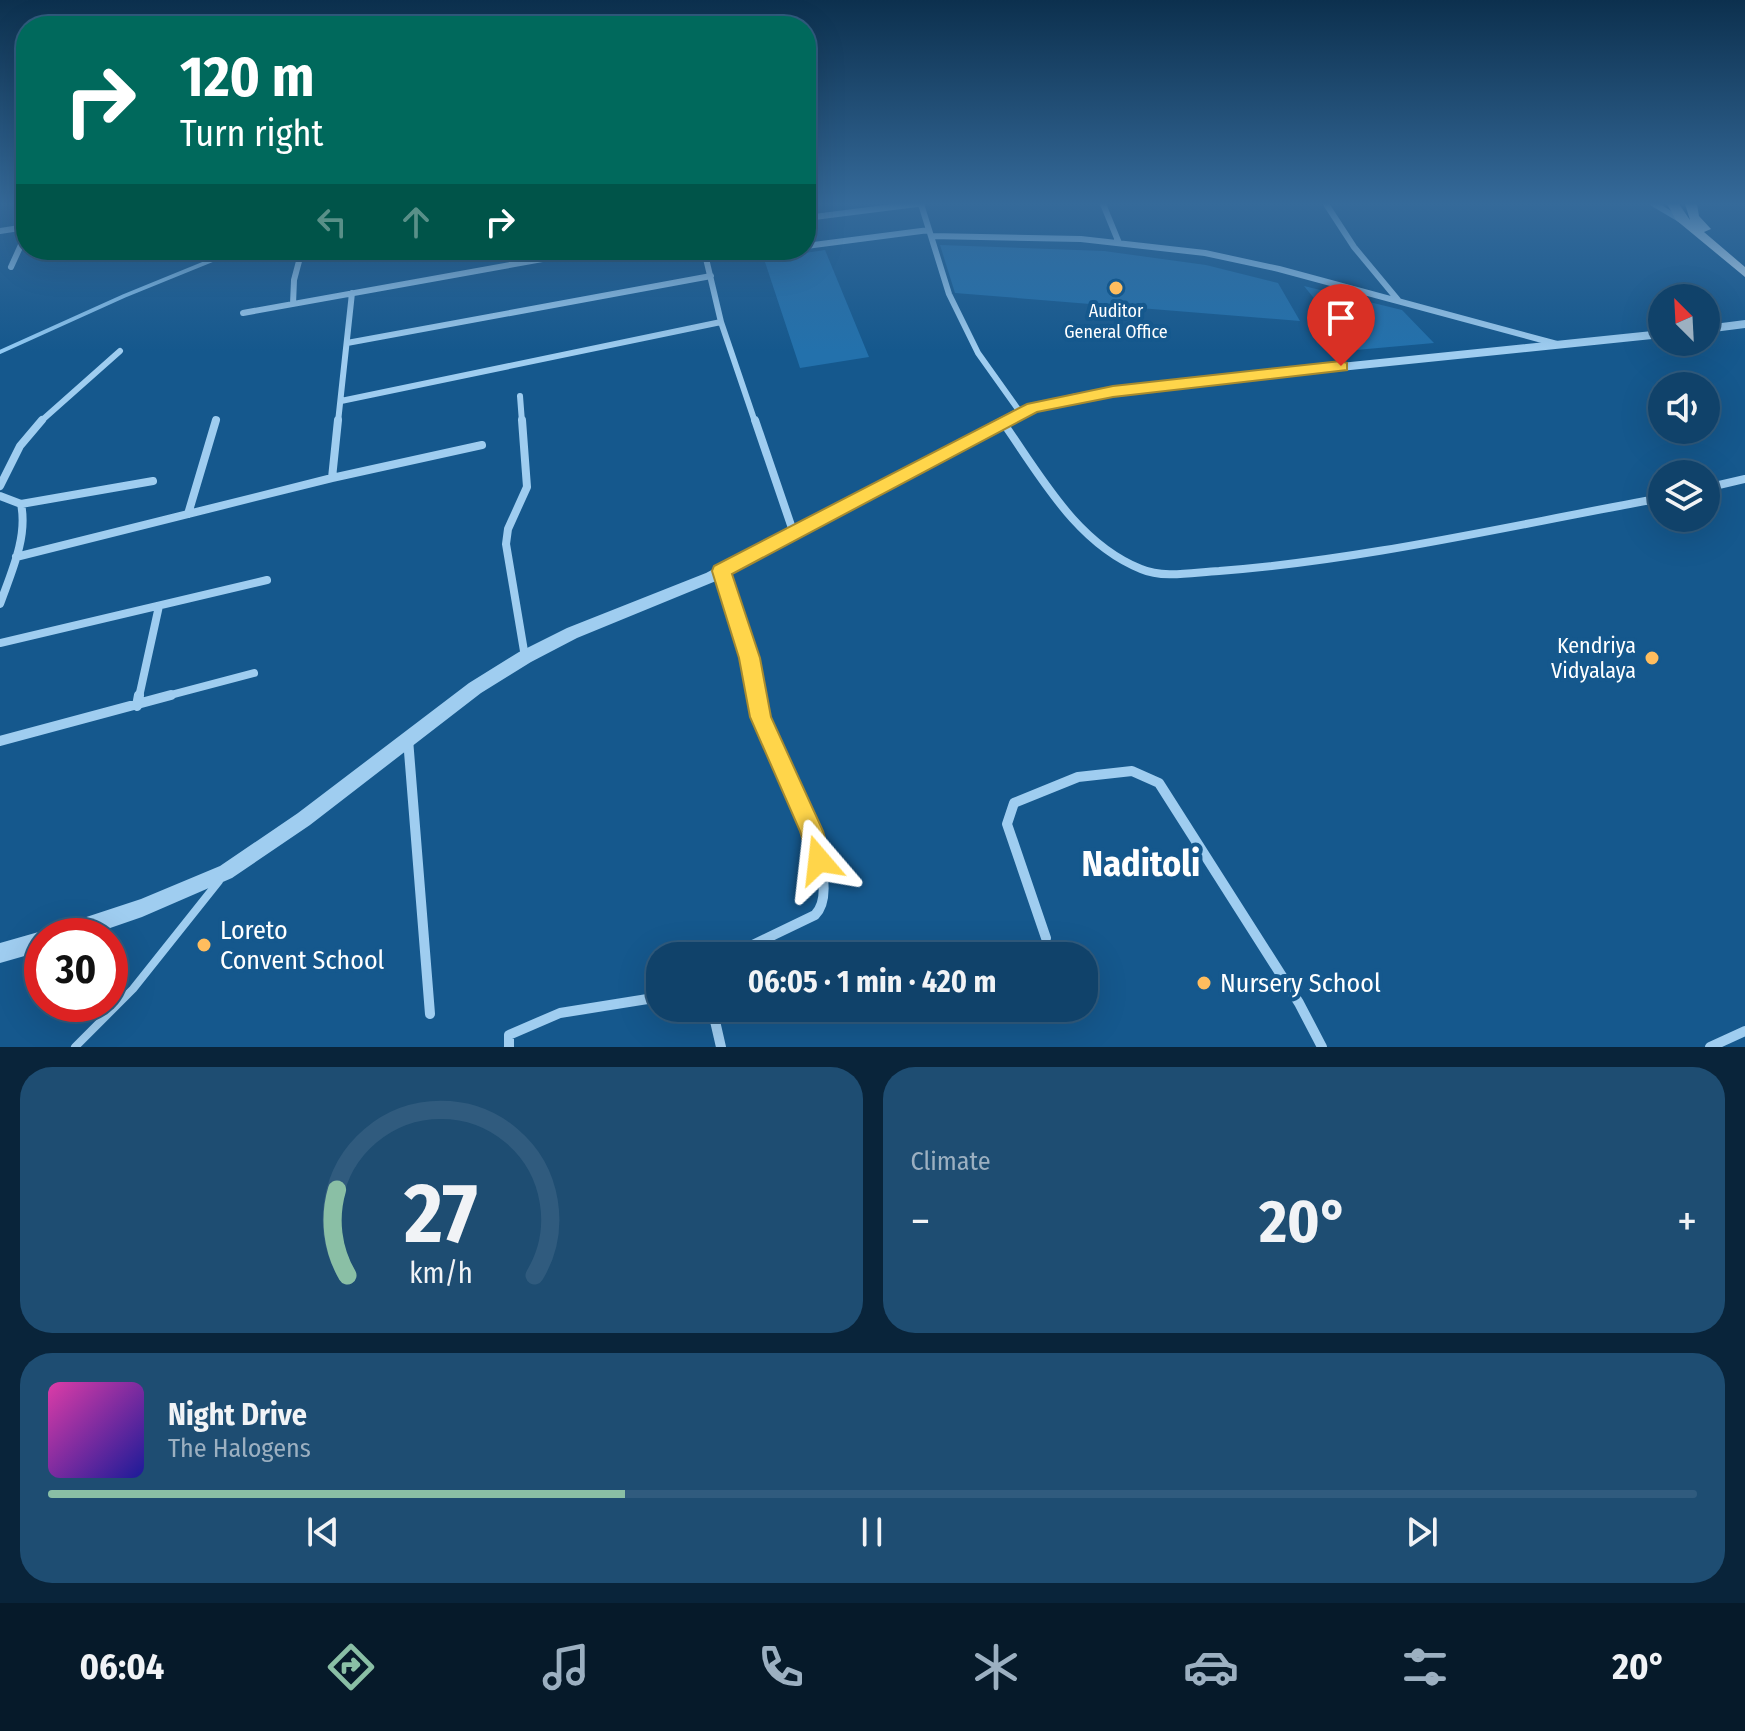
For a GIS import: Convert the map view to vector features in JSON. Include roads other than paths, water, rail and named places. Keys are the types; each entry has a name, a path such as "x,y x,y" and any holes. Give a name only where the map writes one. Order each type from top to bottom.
{"main road":[{"path":"1721,253 1745,273"}],"street":[{"path":"936,253 949,294 978,353 1020,412"},
{"path":"1204,253 1279,269 1562,345"},
{"path":"1359,253 1399,300"},
{"path":"11,267 16,258"},
{"path":"293,304 294,280 300,260"},
{"path":"243,313 537,260"},
{"path":"707,260 721,322 794,534"},
{"path":"347,343 711,276"},
{"path":"332,478 352,293"},
{"path":"341,401 721,322"},
{"path":"1720,327 1745,324"},
{"path":"112,918 226,872 304,819 475,688 525,657 572,633 721,571 1020,412 1072,398 1166,385 1648,336"},
{"path":"0,486 10,465 36,427 120,351"},
{"path":"520,396 527,487 508,529 506,544 525,657"},
{"path":"188,514 216,419"},
{"path":"1002,421 1064,510 1096,542 1142,570 1170,574 1286,566 1648,501"},
{"path":"16,557 332,478 482,445"},
{"path":"1720,485 1745,479"},
{"path":"0,496 21,504 153,481"},
{"path":"0,604 16,557 23,515 21,504"},
{"path":"721,571 750,658 760,717 811,831 827,890 820,912 813,917 752,942"},
{"path":"0,643 267,580"},
{"path":"137,706 159,606"},
{"path":"0,741 254,673"},
{"path":"408,738 430,1014"},
{"path":"1046,938 1007,824 1014,803 1078,777 1132,771 1159,783 1299,1003 1322,1047"},
{"path":"0,953 24,946"},
{"path":"509,1047 509,1035 560,1013 646,999"},
{"path":"715,1022 721,1047"},
{"path":"1710,1047 1745,1031"}],"lane":[{"path":"75,1047 100,1025 170,946 226,872"}],"waterway":[{"path":"0,352 212,260"}],"place":[{"name":"Auditor General Office","path":"1116,288"},
{"name":"Kendriya Vidyalaya","path":"1652,658"},
{"name":"Loreto Convent School","path":"204,945"},
{"name":"Nursery School","path":"1204,983"}],"district":[{"name":"Naditoli","path":"1141,863"}]}
